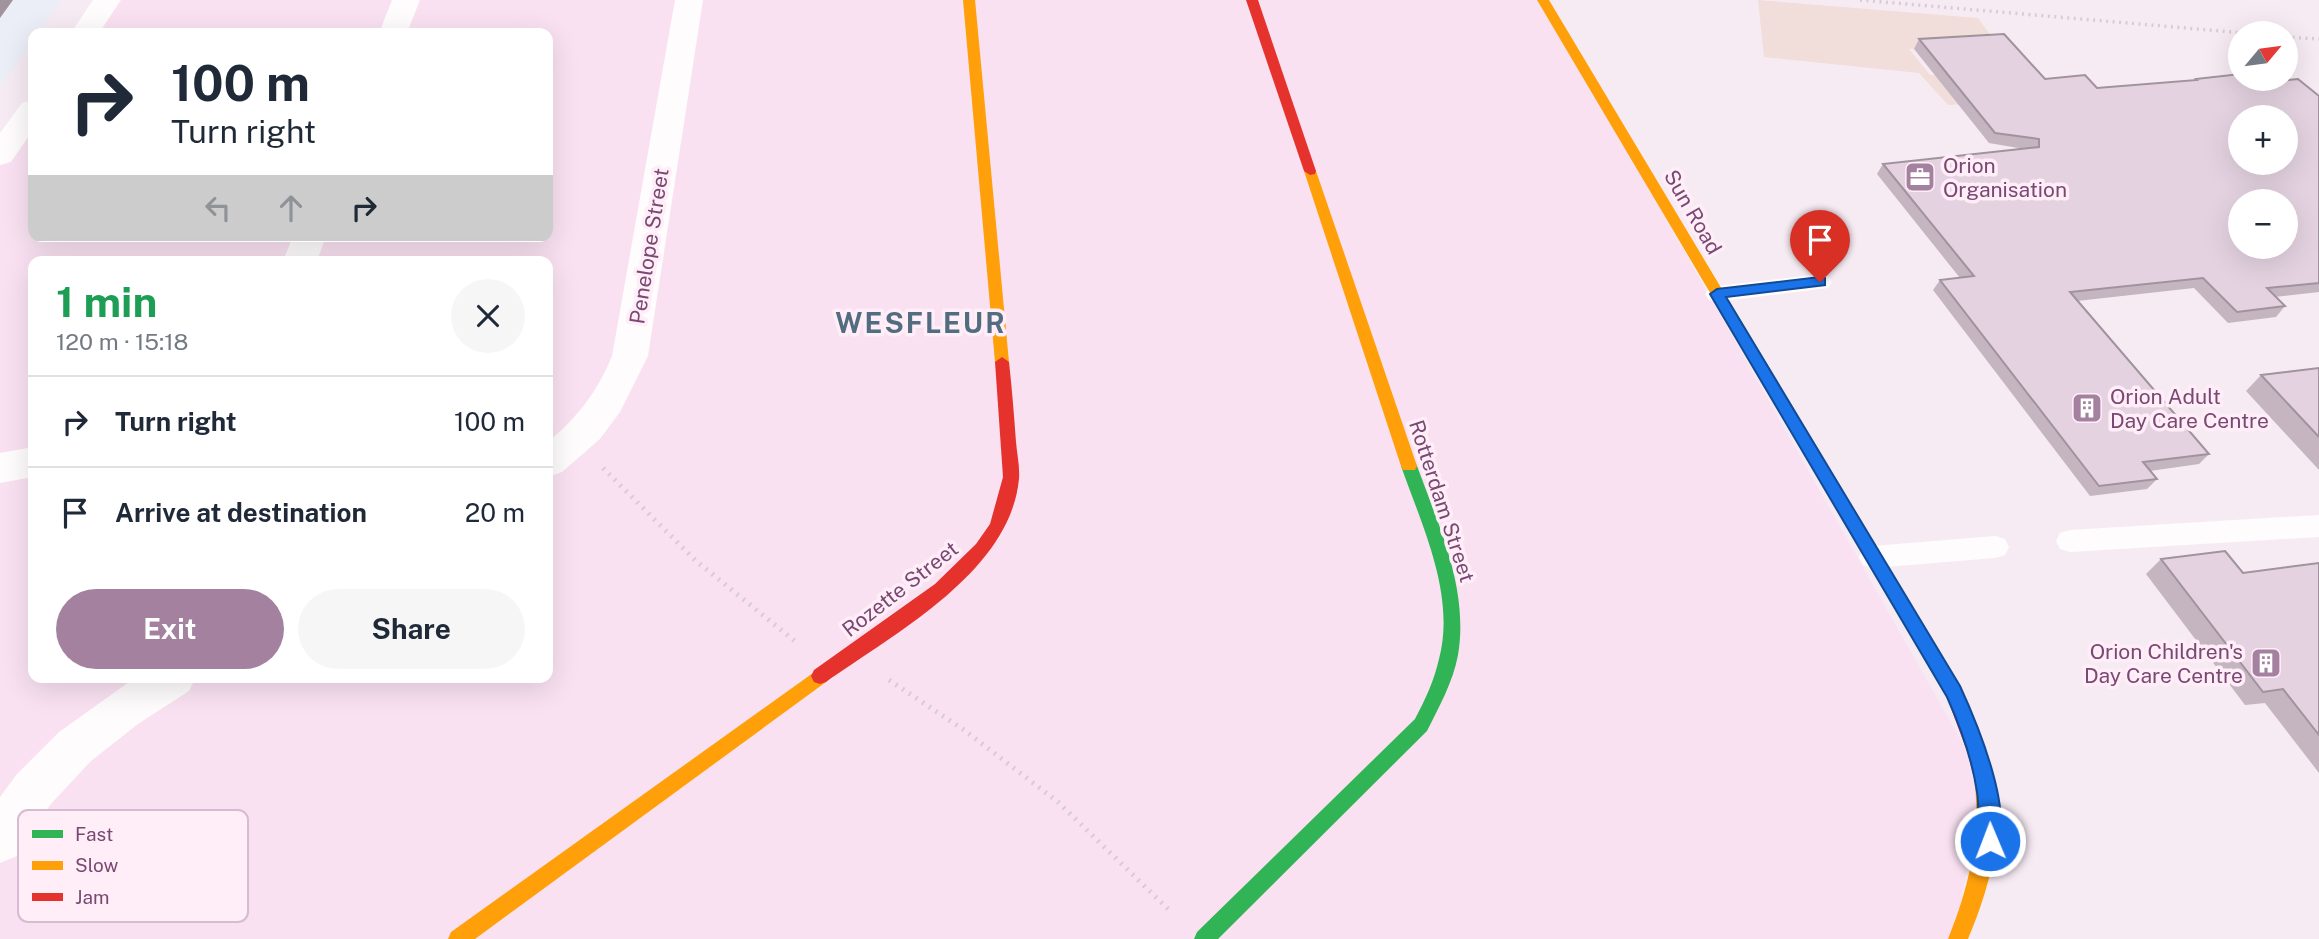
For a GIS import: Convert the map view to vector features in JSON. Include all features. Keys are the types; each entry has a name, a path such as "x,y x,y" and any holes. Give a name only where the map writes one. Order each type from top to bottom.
{"street":[{"path":"88,28 107,0"},
{"path":"395,28 406,0"},
{"name":"Penelope Street","path":"553,458 577,439 605,408 621,382 630,356 689,0"},
{"name":"Rozette Street","path":"458,939 967,567 985,546 998,524 1008,501 1012,478 1011,456 969,0"},
{"name":"Rotterdam Street","path":"1204,939 1421,725 1438,699 1454,644 1455,619 1444,569 1252,0"},
{"name":"Sun Road","path":"1543,0 1954,692 1971,729 1983,768 1989,808 1990,841 1975,906 1958,939"},
{"path":"5,142 28,114"},
{"path":"0,468 28,463"},
{"path":"19,810 31,792 86,735 164,683"},
{"path":"0,840 18,812"}],"lane":[{"path":"1717,294 1820,282"},
{"path":"2070,541 2319,526"},
{"path":"1873,557 1995,547"}],"path":[{"path":"1860,0 2228,32"},
{"path":"2298,38 2319,39"},
{"path":"577,439 646,517 734,595 809,651 849,655 964,730 1058,802 1170,912"}],"shaded area":[{"path":"0,0 62,0 42,28 28,28 28,48 0,87"},
{"path":"106,0 1542,0 1984,781 1954,939 0,939 0,153 28,113 28,242 553,242 553,28 86,28"},
{"path":"1758,0 1978,18 1996,43 1909,49 1930,75 2018,71 2004,101 1948,105 1919,73 1764,57"}],"building":[{"path":"2004,34 2045,79 2085,75 2097,88 2228,75 2228,91 2298,91 2298,79 2319,96 2319,283 2267,288 2285,306 2237,312 2203,278 2070,292 2209,454 2143,462 2157,479 2099,486 1940,280 1974,276 1883,164 2039,147 2039,139 1995,133 1919,39"},
{"path":"2319,368 2319,437 2261,375"},
{"name":"Orion Children's Day Care Centre","path":"2225,551 2243,573 2319,563 2319,735 2283,689 2263,692 2161,559"}],"traffic: fast":[{"path":"1204,939 1421,725 1439,690 1449,657 1452,626 1450,596 1434,534 1409,466"}],"traffic: slow":[{"path":"969,0 1002,362"},
{"path":"1543,0 1782,402"},
{"path":"1310,171 1409,466"},
{"path":"458,939 820,676"},
{"path":"1958,939 1973,901 1983,863 1987,825 1984,784"}],"traffic: jam":[{"path":"1252,0 1310,171"},
{"path":"820,676 941,589 982,549 996,528 1011,477 1002,362"},
{"path":"1782,402 1954,692 1977,754 1984,784"}],"place":[{"name":"Orion Organisation","path":"1920,177"},
{"name":"Orion Adult Day Care Centre","path":"2087,408"},
{"name":"Orion Children's Day Care Centre","path":"2266,663"}],"district":[{"name":"WESFLEUR","path":"921,322"}],"route":[{"path":"1820,282 1717,294 1954,692 1971,729 1983,768 1989,808 1990,841"}]}
